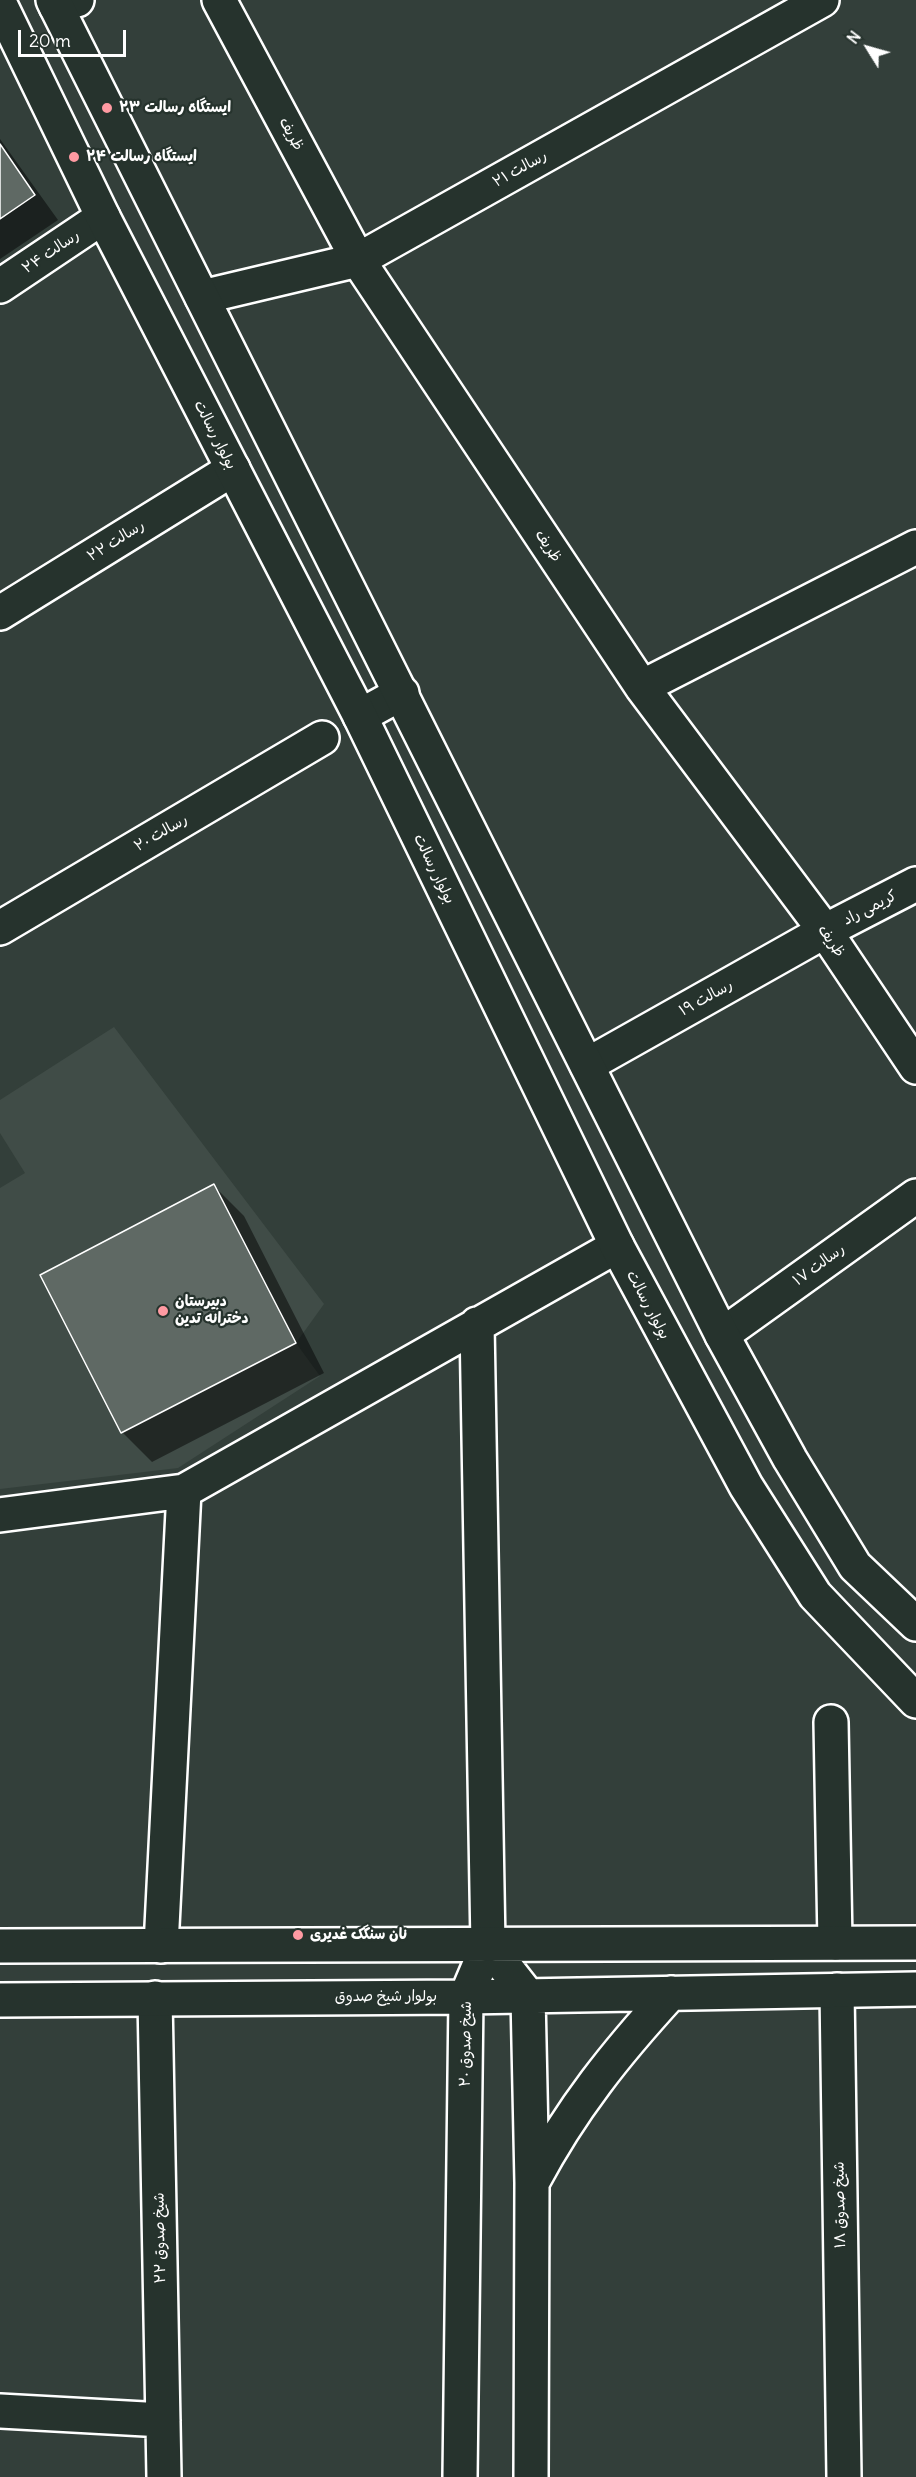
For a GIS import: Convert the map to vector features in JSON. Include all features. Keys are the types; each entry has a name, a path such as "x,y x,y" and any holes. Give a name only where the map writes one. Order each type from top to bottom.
{"street":[{"name":"ظریف","path":"219,0 358,260 642,687 825,931 916,1067"},
{"name":"رسالت ۲۱","path":"202,297 358,260 822,0"},
{"path":"62,2 202,297 722,1335 790,1459 855,1566 916,1624"},
{"name":"بولوار رسالت","path":"0,4 103,217 360,716 617,1246 746,1486 815,1595 916,1701"},
{"name":"رسالت ۲۴","path":"0,286 103,217"},
{"name":"رسالت ۲۲","path":"0,613 233,469"},
{"path":"642,687 916,547"},
{"path":"360,716 402,693"},
{"name":"رسالت ۲۰","path":"0,928 322,738"},
{"name":"کریمی راد","path":"825,931 916,884"},
{"name":"رسالت ۱۹","path":"587,1065 825,931"},
{"name":"رسالت ۱۷","path":"722,1335 916,1196"},
{"path":"0,1515 184,1491 617,1246"},
{"path":"477,1324 488,1945 528,1996 532,2183 531,2477"},
{"path":"161,1946 184,1491"},
{"path":"831,1722 836,1943"},
{"path":"0,1946 916,1943"},
{"name":"شیخ صدوق ۲۰","path":"460,2477 466,1997 488,1945"},
{"name":"بولوار شیخ صدوق","path":"0,2000 466,1997 916,1989"},
{"name":"شیخ صدوق ۱۸","path":"837,1990 844,2477"},
{"path":"532,2183 574,2109 606,2066 671,1993"},
{"name":"شیخ صدوق ۲۲","path":"155,1998 164,2477"},
{"path":"0,2410 163,2420"}],"shaded area":[{"path":"114,1027 324,1304 296,1343 320,1376 178,1468 0,1489 0,1188 25,1173 0,1133 0,1100"}],"building":[{"path":"0,144 35,195 0,219"},
{"path":"214,1184 296,1343 121,1433 40,1275"}],"place":[{"name":"ایستگاه رسالت ۲۳","path":"107,108"},
{"name":"ایستگاه رسالت ۲۴","path":"74,157"},
{"name":"دبیرستان دخترانه تدین","path":"163,1311"},
{"name":"نان سنگک غدیری","path":"298,1935"}]}
